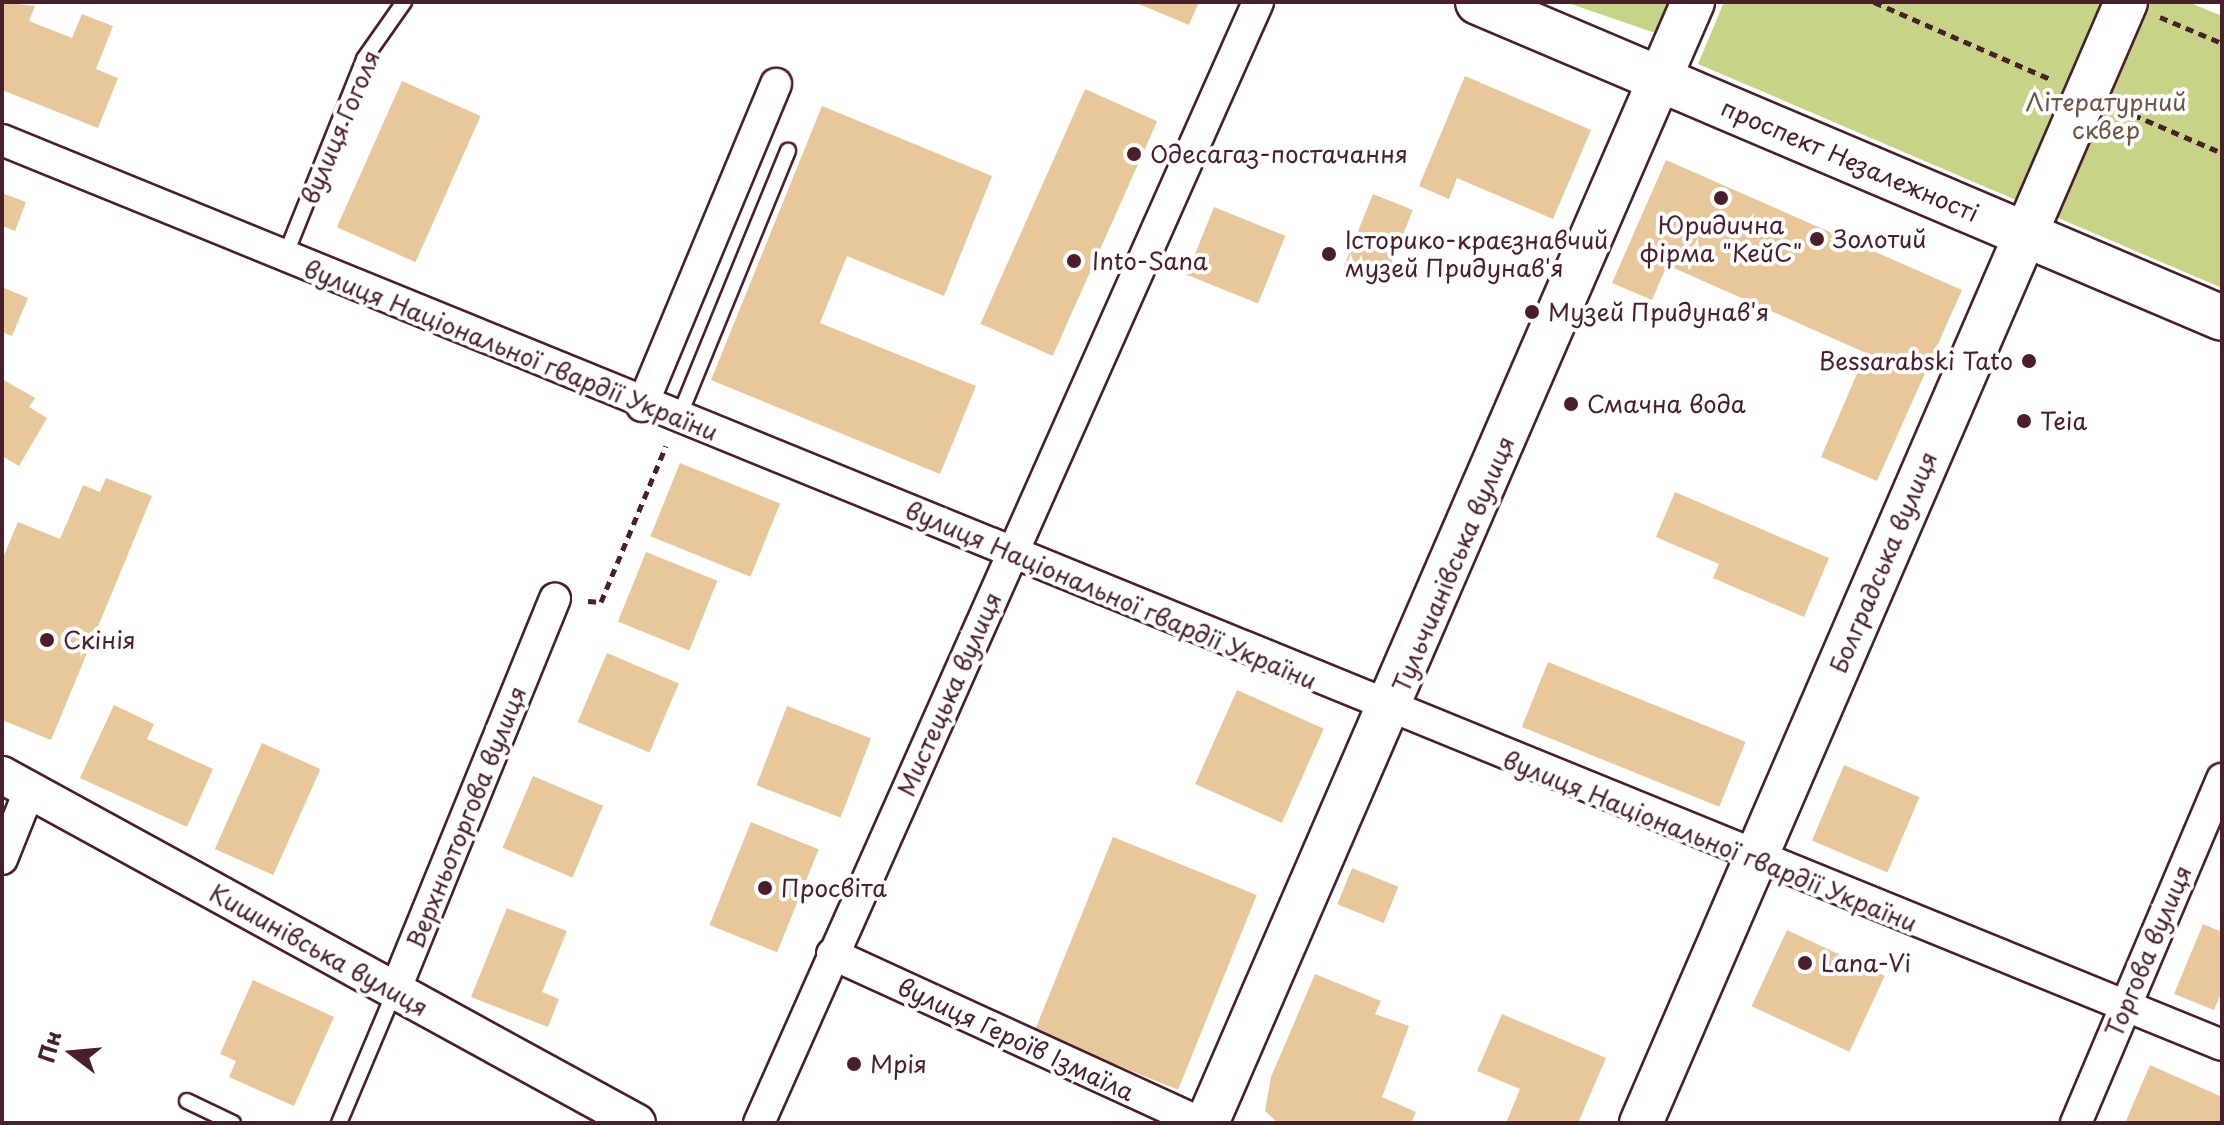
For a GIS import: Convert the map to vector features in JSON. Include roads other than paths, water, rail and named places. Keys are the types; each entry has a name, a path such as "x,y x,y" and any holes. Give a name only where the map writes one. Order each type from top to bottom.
{"main road":[{"name":"проспект Незалежності","path":"1478,2 2222,318"},
{"name":"Тульчианівська вулиця","path":"1207,1123 1389,712 1693,2"},
{"name":"Болградська вулиця","path":"1641,1123 2023,234 2136,6"}],"street":[{"name":"Мистецька вулиця","path":"759,1123 1258,2"},
{"path":"642,406 776,84"},
{"name":"вулиця Національної гвардії України","path":"2,140 642,406 1013,552 1389,712 2123,1010 2222,1045"},
{"name":"Верхньоторгова вулиця","path":"394,993 555,599"},
{"name":"Торгова вулиця","path":"2076,1123 2222,779"},
{"path":"2,859 16,782"},
{"name":"Кишинівська вулиця","path":"16,782 394,993 637,1123"},
{"name":"вулиця Героїв Ізмаїла","path":"832,954 1201,1123"}],"lane":[{"name":"вулиця Гоголя","path":"285,256 364,59 404,2"},
{"path":"678,419 788,151"},
{"name":"Верхньоторгова вулиця","path":"339,1123 394,993"},
{"path":"187,1101 233,1123"}],"place":[{"name":"Одесагаз-постачання","path":"1134,154"},
{"name":"Юридична фірма \"КейС\"","path":"1721,198"},
{"name":"Золотий","path":"1817,239"},
{"name":"Історико-краєзнавчий музей Придунав'я","path":"1329,254"},
{"name":"Into-Sana","path":"1074,261"},
{"name":"Музей Придунав'я","path":"1532,312"},
{"name":"Bessarabski Tato","path":"2029,361"},
{"name":"Смачна вода","path":"1571,404"},
{"name":"Teia","path":"2024,421"},
{"name":"Скінія","path":"47,640"},
{"name":"Просвіта","path":"765,888"},
{"name":"Lana-Vi","path":"1805,963"},
{"name":"Мрія","path":"854,1064"}],"park label":[{"name":"Літературний сквер","path":"2106,116"}]}
